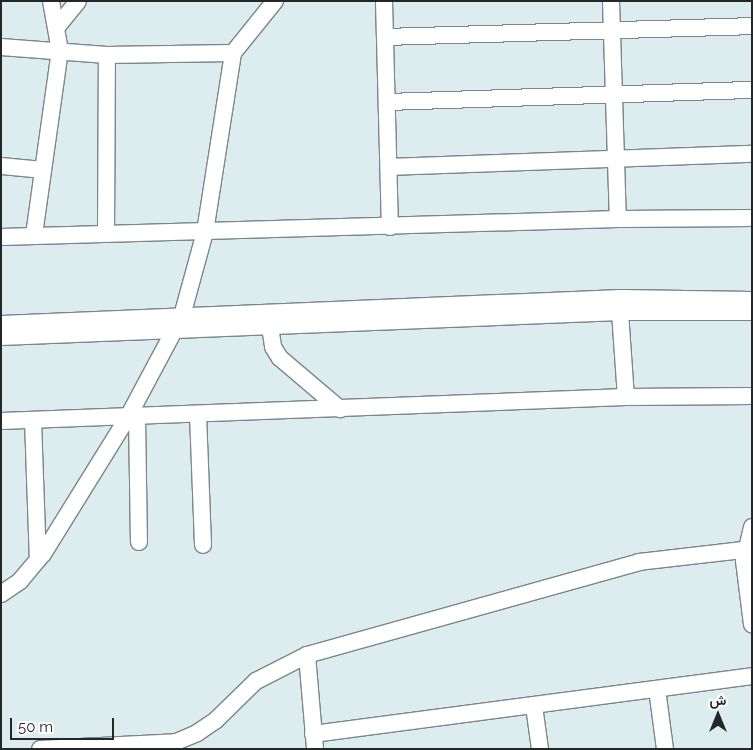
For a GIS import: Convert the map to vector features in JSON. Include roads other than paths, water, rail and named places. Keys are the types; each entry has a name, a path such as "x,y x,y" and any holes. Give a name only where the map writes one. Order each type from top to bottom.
{"street":[{"path":"34,235 60,51 57,27 50,1"},
{"path":"57,27 78,1"},
{"path":"1,594 20,581 38,560 133,417 182,316 205,232 233,53 275,1"},
{"path":"384,1 390,227"},
{"path":"612,1 618,219"},
{"path":"385,37 613,32 752,26"},
{"path":"1,47 107,55 233,53"},
{"path":"106,234 107,55"},
{"path":"387,102 614,93 752,90"},
{"path":"389,167 615,157 752,154"},
{"path":"1,166 43,170"},
{"path":"1,238 34,235 390,227 618,219 752,218"},
{"path":"1,324 620,298 752,300"},
{"path":"620,312 626,397"},
{"path":"1,337 620,312 752,312"},
{"path":"270,327 273,346 280,358 340,409"},
{"path":"1,421 626,397 752,396"},
{"path":"198,414 204,546"},
{"path":"133,417 139,542"},
{"path":"33,420 38,560"},
{"path":"752,527 744,572 752,624"},
{"path":"40,749 176,742 198,733 216,720 256,681 307,655 639,562 749,549"},
{"path":"307,655 314,741 534,706 752,676"},
{"path":"657,689 665,749"},
{"path":"534,706 540,749"}]}
